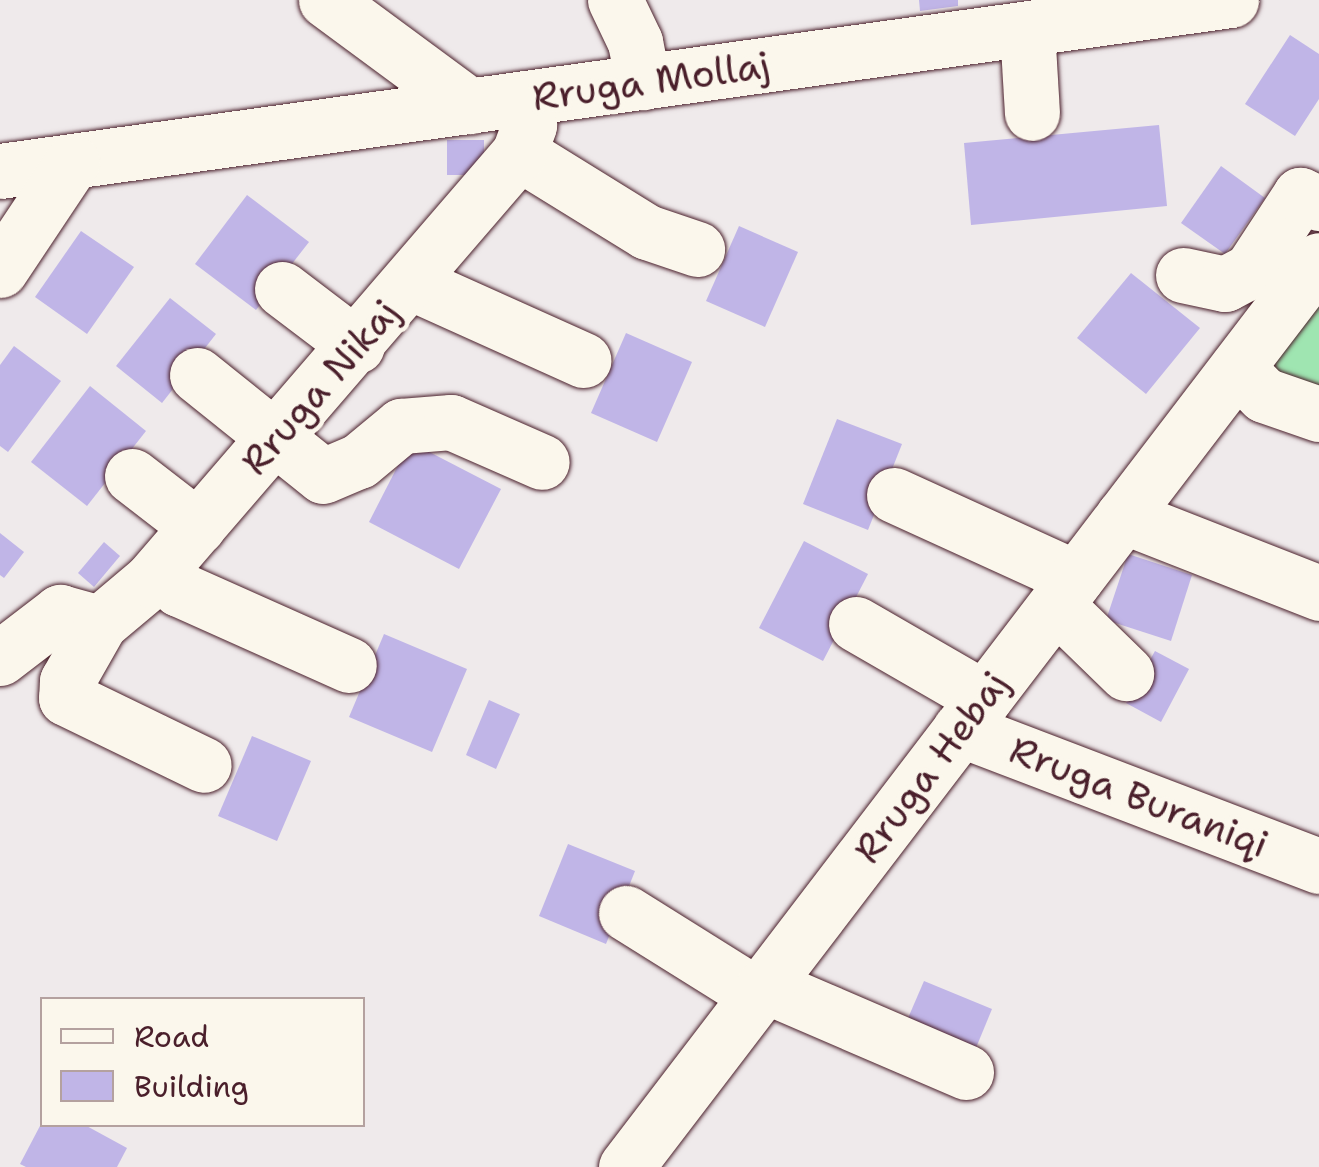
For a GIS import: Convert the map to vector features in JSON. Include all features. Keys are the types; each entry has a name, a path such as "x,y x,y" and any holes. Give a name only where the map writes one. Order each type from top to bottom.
{"street":[{"path":"326,0 529,124 520,153 647,232 679,245"},
{"path":"615,0 635,42 643,82"},
{"name":"Rruga Mollaj","path":"0,171 1231,0"},
{"path":"1027,28 1032,113"},
{"name":"Rruga Nikaj","path":"0,658 80,617 162,568 520,153"},
{"path":"0,270 72,162"},
{"path":"1183,275 1225,284 1251,270 1300,195 1319,203"},
{"name":"Rruga Hebaj","path":"626,1167 1319,260"},
{"path":"412,282 583,360"},
{"path":"282,290 356,346"},
{"path":"1236,368 1264,394 1319,414"},
{"path":"197,376 279,435 323,476 359,461 401,426 452,422 542,462"},
{"path":"132,476 198,527"},
{"path":"894,495 1066,591 1126,673"},
{"path":"1123,516 1319,593"},
{"path":"162,568 179,589 349,665"},
{"path":"80,617 66,698 204,765"},
{"name":"Rruga Buraniqi","path":"856,624 972,714 1319,865"},
{"path":"626,913 761,990 966,1072"}],"green space":[{"path":"1319,276 1319,403 1288,392 1265,352"}],"building":[{"path":"919,0 958,0 958,6 920,11"},
{"path":"1290,35 1319,54 1319,99 1295,136 1245,104"},
{"path":"1159,125 1167,206 971,225 964,143"},
{"path":"447,140 484,140 484,175 447,175"},
{"path":"1221,166 1265,198 1225,254 1181,223"},
{"path":"247,195 309,242 256,310 195,264"},
{"path":"739,226 798,252 765,327 706,301"},
{"path":"81,231 134,267 87,334 35,297"},
{"path":"1131,273 1200,328 1146,394 1077,338"},
{"path":"170,298 216,334 162,403 116,366"},
{"path":"626,333 692,362 657,442 591,413"},
{"path":"14,346 61,381 8,452 0,446 0,365"},
{"path":"90,386 146,431 87,506 31,462"},
{"path":"837,419 902,444 868,530 803,504"},
{"path":"410,442 501,489 459,569 369,522"},
{"path":"0,533 24,552 4,578 0,575"},
{"path":"804,541 868,574 823,661 759,628"},
{"path":"104,542 120,556 94,587 78,573"},
{"path":"1128,554 1192,575 1171,641 1106,620"},
{"path":"384,634 467,669 432,752 349,717"},
{"path":"1155,651 1189,669 1161,722 1126,703"},
{"path":"489,700 520,714 496,769 466,755"},
{"path":"252,736 311,761 277,841 218,816"},
{"path":"568,844 635,871 606,944 539,916"},
{"path":"924,981 992,1009 971,1060 902,1032"},
{"path":"40,1126 88,1127 127,1148 117,1167 20,1164"}]}
